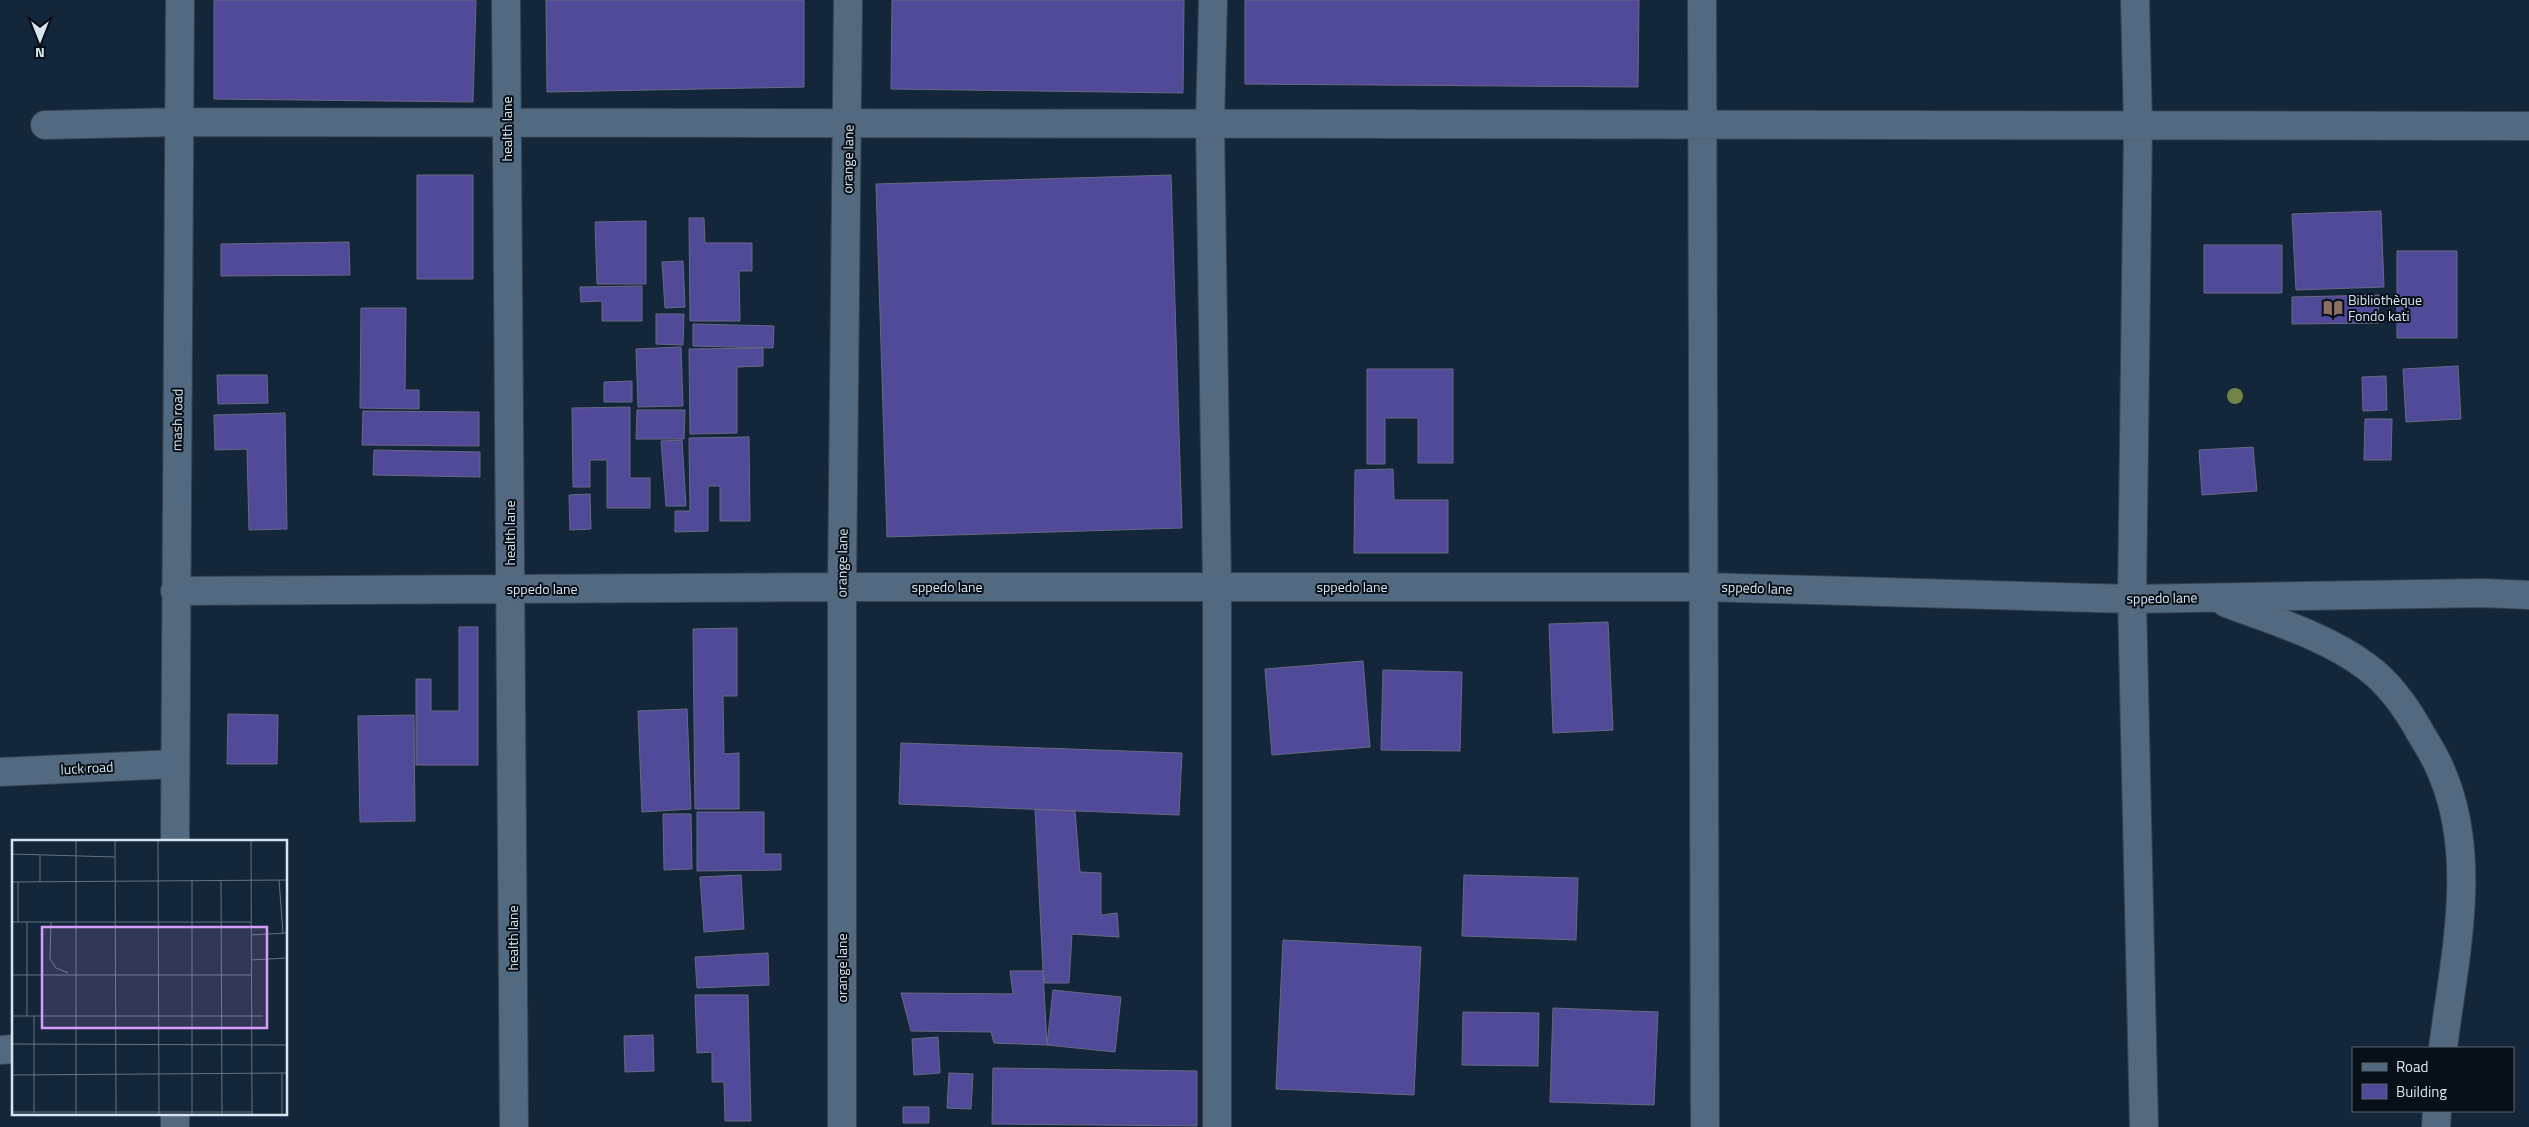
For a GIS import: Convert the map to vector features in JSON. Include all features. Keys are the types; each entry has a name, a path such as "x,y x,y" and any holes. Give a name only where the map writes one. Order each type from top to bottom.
{"street":[{"name":"mash road","path":"175,840 180,0"},
{"name":"health lane","path":"506,0 514,1127"},
{"name":"orange lane","path":"842,1127 842,587 848,0"},
{"path":"1213,0 1210,124 1217,587 1217,1127"},
{"path":"1702,0 1705,1127"},
{"path":"2136,0 2138,126 2132,599 2144,1127"},
{"path":"45,125 180,122 2529,126"},
{"name":"sppedo lane","path":"175,592 842,587 1703,587 2132,599 2529,595"},
{"path":"2210,598 2337,647 2369,668 2405,706 2442,771 2453,807 2460,847 2461,892 2443,1047"},
{"name":"luck road","path":"0,772 175,764"},
{"path":"2436,1127 2437,1112"},
{"path":"175,1114 175,1127"}],"building":[{"path":"214,0 476,0 473,102 214,99"},
{"path":"546,0 804,0 804,87 547,92"},
{"path":"892,0 1184,0 1183,93 891,89"},
{"path":"1245,0 1639,0 1638,87 1245,84"},
{"path":"417,175 473,175 473,279 417,279"},
{"path":"1171,175 1182,528 887,537 876,184"},
{"path":"2381,211 2384,287 2296,290 2292,214"},
{"path":"689,218 704,218 705,243 752,243 752,271 739,271 740,321 690,321"},
{"path":"646,221 646,284 597,284 595,222"},
{"path":"349,242 350,275 221,276 221,244"},
{"path":"2204,245 2282,245 2282,293 2204,293"},
{"path":"2397,251 2457,251 2457,338 2397,338"},
{"path":"683,261 685,307 665,308 662,262"},
{"path":"642,286 642,321 602,321 602,301 581,302 580,287"},
{"path":"2379,295 2378,323 2292,324 2292,297"},
{"path":"361,308 406,308 405,390 419,390 419,409 360,408"},
{"path":"656,314 684,314 683,345 656,344"},
{"path":"693,324 774,326 773,348 693,346"},
{"path":"681,347 683,406 638,407 636,349"},
{"path":"763,348 763,366 737,367 737,433 690,434 689,349"},
{"path":"2458,366 2461,419 2406,422 2403,369"},
{"path":"1367,369 1453,369 1453,463 1418,463 1418,418 1385,418 1385,464 1367,464"},
{"path":"217,375 267,375 268,403 218,404"},
{"path":"2386,376 2387,410 2363,411 2362,377"},
{"path":"632,381 632,402 604,402 604,382"},
{"path":"630,407 630,478 650,478 650,508 607,508 607,460 590,460 590,487 573,487 572,408"},
{"path":"637,410 685,410 684,439 636,439"},
{"path":"363,411 479,412 479,446 362,445"},
{"path":"285,413 287,529 249,530 247,449 215,450 214,415"},
{"path":"2365,419 2392,419 2391,460 2364,460"},
{"path":"749,437 750,521 720,521 720,486 708,486 708,531 675,532 675,511 690,511 689,438"},
{"path":"682,440 686,506 666,506 661,441"},
{"path":"2253,447 2257,491 2202,495 2199,450"},
{"path":"374,450 480,452 480,477 373,475"},
{"path":"1393,469 1394,500 1448,500 1448,553 1354,553 1355,470"},
{"path":"590,494 591,529 570,530 569,495"},
{"path":"1608,622 1613,730 1553,733 1549,624"},
{"path":"459,627 478,627 478,765 416,765 416,679 431,679 431,711 459,711"},
{"path":"737,628 737,696 723,696 724,754 739,753 739,809 695,809 693,629"},
{"path":"1363,661 1370,747 1272,755 1265,669"},
{"path":"1383,670 1462,672 1460,751 1381,750"},
{"path":"687,709 691,809 642,812 638,711"},
{"path":"228,714 278,715 277,764 227,764"},
{"path":"414,715 415,821 360,822 358,716"},
{"path":"901,743 1182,753 1179,815 899,804"},
{"path":"1035,809 1075,811 1080,872 1101,873 1101,915 1117,913 1119,937 1072,934 1069,983 1045,983"},
{"path":"697,812 764,812 764,854 781,854 781,870 697,871"},
{"path":"663,814 691,814 692,869 664,870"},
{"path":"741,875 744,929 704,932 700,877"},
{"path":"1464,875 1578,878 1576,940 1462,936"},
{"path":"1283,940 1421,947 1414,1095 1276,1089"},
{"path":"768,953 769,985 697,988 695,957"},
{"path":"1010,971 1043,971 1047,1045 994,1043 991,1032 911,1031 901,993 1013,994"},
{"path":"1053,990 1121,997 1115,1052 1047,1045"},
{"path":"695,995 748,995 751,1121 725,1121 724,1082 712,1082 712,1052 697,1053"},
{"path":"1553,1008 1658,1012 1654,1105 1550,1102"},
{"path":"1463,1012 1539,1013 1538,1066 1462,1065"},
{"path":"653,1035 654,1071 625,1072 624,1036"},
{"path":"938,1037 940,1073 914,1075 912,1039"},
{"path":"993,1068 1197,1071 1197,1126 992,1124"},
{"path":"949,1073 973,1074 971,1109 947,1108"},
{"path":"903,1107 929,1107 929,1123 903,1123"}],"place":[{"name":"Bibliothèque Fondo kati","path":"2333,308"}]}
